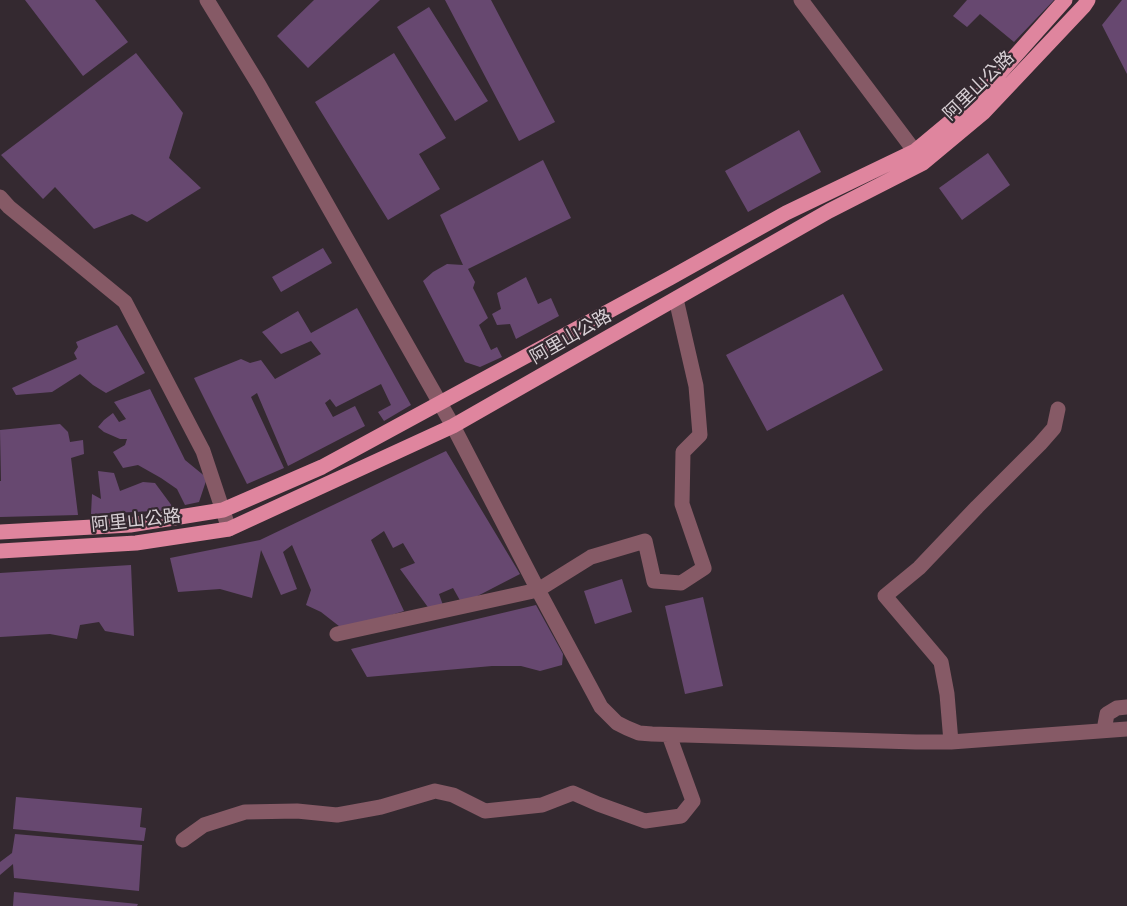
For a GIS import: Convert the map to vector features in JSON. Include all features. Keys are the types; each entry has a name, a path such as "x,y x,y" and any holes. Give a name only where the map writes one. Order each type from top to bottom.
{"main road":[{"name":"阿里山公路","path":"0,532 130,525 223,510 322,467 786,213 919,157 975,101 1065,0"},
{"name":"阿里山公路","path":"0,551 136,543 229,530 453,426 829,212 919,157 983,113 1088,0"}],"street":[{"path":"207,0 259,85 453,426 601,707 617,723 639,733 669,735 951,742 1127,729"},
{"path":"801,0 919,157"},
{"path":"0,197 124,302 203,451 229,530"},
{"path":"338,634 538,590 591,556 645,541 654,581 681,583 704,568 682,504 683,452 700,435 696,386 676,299"},
{"path":"951,742 947,694 941,662 885,596 919,568 1040,444 1054,428 1058,408"},
{"path":"1104,730 1107,714 1117,708 1127,707"},
{"path":"183,840 204,825 245,813 297,811 338,815 381,807 435,791 453,795 485,811 542,805 573,793 645,821 681,816 693,801 669,735"}],"building":[{"path":"25,0 95,0 128,42 83,76"},
{"path":"314,0 380,0 308,68 277,36"},
{"path":"445,0 491,0 555,122 519,141"},
{"path":"967,0 1054,0 1014,42 980,14 967,27 953,16"},
{"path":"1122,0 1127,0 1127,74 1102,25"},
{"path":"429,7 488,101 455,121 397,27"},
{"path":"136,53 183,113 169,158 201,188 147,222 132,214 94,229 55,187 43,199 1,155"},
{"path":"394,53 446,138 419,154 440,189 388,220 315,102"},
{"path":"799,130 821,172 748,212 725,171"},
{"path":"988,153 1010,185 962,220 939,188"},
{"path":"543,160 571,218 468,269 475,282 473,288 488,318 479,325 491,350 497,347 502,357 480,367 465,362 423,281 447,264 463,265 440,215"},
{"path":"323,248 332,263 281,292 272,277"},
{"path":"526,277 538,304 551,298 559,316 516,339 510,324 497,325 492,314 501,309 497,293"},
{"path":"843,294 883,370 767,431 726,355"},
{"path":"357,308 411,405 384,421 378,412 391,405 381,384 336,407 330,399 325,403 333,417 355,406 365,426 288,466 257,393 251,397 284,468 247,484 194,378 241,359 250,363 261,360 275,379 321,354 311,341 281,354 262,332 298,311 311,333"},
{"path":"117,325 145,373 106,393 80,374 52,392 16,395 12,388 77,359 74,353 78,347 76,342"},
{"path":"150,389 185,460 207,478 199,502 185,505 177,489 138,465 123,468 113,452 125,445 127,439 120,439 98,427 113,413 119,422 126,419 114,402"},
{"path":"60,424 68,432 70,442 83,440 84,454 71,458 78,515 0,517 0,430"},
{"path":"446,451 520,574 462,604 453,588 439,594 444,608 430,610 400,569 415,563 403,543 393,548 384,531 371,540 404,611 344,630 321,612 306,605 311,590 292,545 283,552 297,589 281,595 261,550 252,598 220,589 178,592 170,558 260,540"},
{"path":"98,471 114,473 120,491 143,482 155,483 175,510 91,514 92,494 101,499"},
{"path":"131,565 134,636 105,631 99,622 80,625 77,639 50,634 0,637 0,573"},
{"path":"622,579 632,612 595,624 584,591"},
{"path":"703,597 723,686 685,694 665,606"},
{"path":"536,605 563,654 562,665 540,671 521,666 492,666 367,677 351,649"},
{"path":"16,797 142,808 140,827 146,828 144,841 13,829"},
{"path":"15,834 142,845 139,891 14,878 13,864 0,875 0,862 12,853"},
{"path":"14,892 138,904 137,906 13,906"}]}
